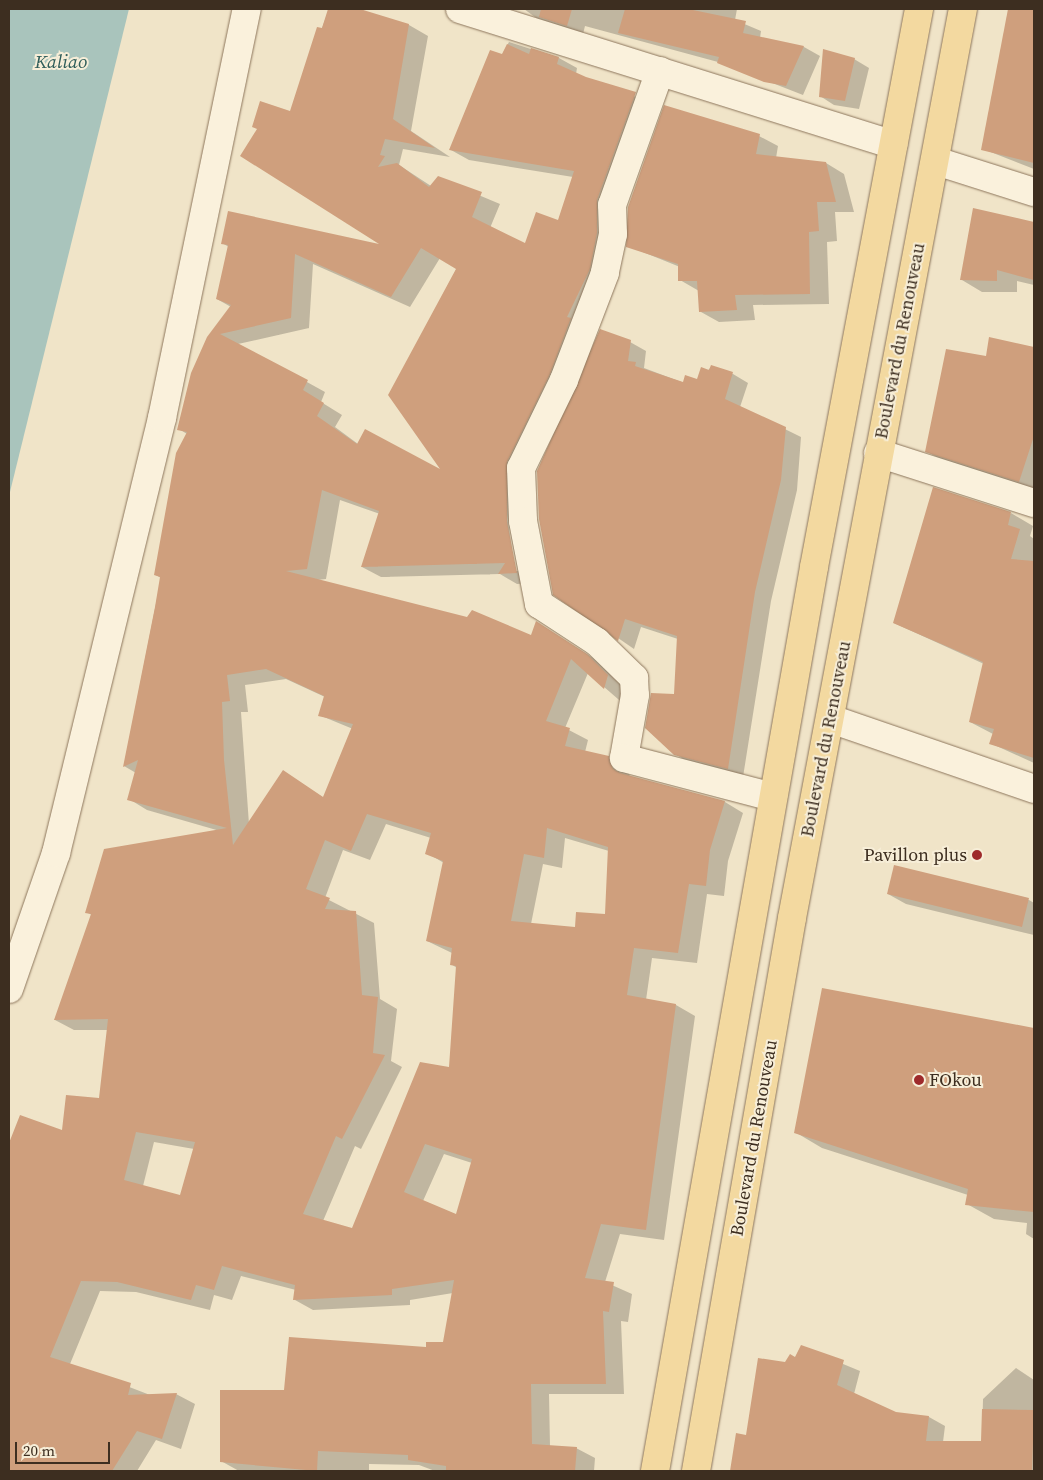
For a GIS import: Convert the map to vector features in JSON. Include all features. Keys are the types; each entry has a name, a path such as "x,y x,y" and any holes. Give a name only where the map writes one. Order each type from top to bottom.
{"main road":[{"path":"655,1471 773,797 919,9"},
{"name":"Boulevard du Renouveau","path":"696,1471 878,453 936,161 963,9"}],"street":[{"path":"9,989 56,853 162,418 247,9"},
{"path":"460,9 893,145"},
{"path":"660,71 612,205 613,234 605,274 564,380 521,468 522,521 539,604 597,642 634,678 624,758 773,797"},
{"path":"936,161 1034,192"},
{"path":"878,453 1034,503"},
{"path":"831,720 1034,789"}],"water":[{"name":"Kaliao","path":"9,9 129,9 9,496"}],"building":[{"path":"328,9 360,9 409,24 393,119 435,148 385,139 380,155 385,156 378,167 397,163 429,187 438,176 482,192 472,217 525,243 536,212 558,220 574,171 449,150 490,50 502,54 507,44 529,54 531,48 559,57 557,64 586,77 636,92 597,200 597,233 590,269 567,317 571,318 550,374 507,462 507,522 517,573 498,574 505,563 361,567 379,511 322,490 307,569 286,571 467,617 472,610 531,635 536,621 587,654 608,675 604,689 571,659 546,721 570,728 565,746 609,756 613,769 620,773 725,801 710,850 706,886 689,884 678,953 634,948 627,995 676,1004 646,1230 601,1224 585,1278 614,1282 609,1312 603,1311 606,1384 531,1384 532,1444 577,1447 575,1471 446,1471 446,1466 408,1460 408,1455 318,1451 317,1471 220,1462 220,1390 284,1390 289,1337 426,1347 426,1342 443,1342 454,1280 392,1289 392,1295 293,1300 295,1285 222,1266 214,1290 196,1285 191,1300 117,1282 81,1281 50,1357 131,1383 128,1395 177,1393 162,1439 137,1431 112,1471 9,1471 9,1143 20,1115 62,1130 66,1095 99,1098 108,1019 54,1020 91,914 85,913 104,849 227,828 127,800 138,760 123,767 155,607 160,577 154,575 176,453 187,432 177,430 191,373 207,337 231,305 216,299 228,245 221,244 228,211 379,244 240,156 257,129 252,127 260,101 290,111 317,27 322,28","holes":["421,248 456,269 388,395 440,469 365,429 357,444 317,416 324,403 303,390 308,380 220,334 291,318 295,254 391,297","266,669 324,696 318,716 353,724 323,797 283,770 233,845 224,760 222,702 230,701 227,675","367,814 431,833 425,854 443,861 426,941 452,948 450,965 456,966 449,1067 420,1062 352,1228 303,1214 336,1136 342,1139 385,1055 373,1053 378,997 362,995 356,911 325,909 330,898 306,889 325,840 351,851","547,828 608,847 605,914 576,912 575,927 511,921 524,854 544,858","136,1132 195,1142 180,1195 124,1180","425,1144 472,1159 456,1214 404,1192"]},
{"path":"541,9 572,9 567,26 539,17"},
{"path":"625,9 688,9 746,21 743,33 804,46 786,86 764,82 717,63 719,57 618,33"},
{"path":"1008,9 1034,9 1034,163 981,150"},
{"path":"823,49 855,58 845,101 819,97"},
{"path":"664,105 760,134 756,154 826,162 836,202 817,202 819,231 809,232 810,294 735,295 737,310 699,312 697,281 678,281 678,264 626,247 628,207"},
{"path":"973,208 1034,222 1034,280 997,270 997,281 960,280"},
{"path":"600,329 631,340 628,361 636,362 635,366 683,382 685,375 697,379 701,367 709,370 711,365 733,372 725,399 786,427 781,480 755,592 728,769 674,755 645,728 651,693 674,694 677,636 625,619 618,641 553,595 539,519 537,471"},
{"path":"989,337 1034,347 1034,436 1019,482 925,452 946,349 986,356"},
{"path":"933,487 1011,512 1008,525 1020,529 1011,559 1034,561 1034,758 989,744 994,729 969,722 983,662 893,623"},
{"path":"894,865 1029,898 1022,927 887,894"},
{"name":"FOkou","path":"822,988 1034,1028 1034,1212 965,1205 968,1189 794,1133"},
{"path":"801,1345 844,1360 837,1385 896,1412 929,1416 926,1441 981,1441 982,1409 1034,1410 1032,1471 730,1471 736,1433 746,1435 758,1358 785,1362 790,1354 795,1357"}],"place":[{"name":"Pavillon plus","path":"977,855"},
{"name":"FOkou","path":"919,1080"}]}
